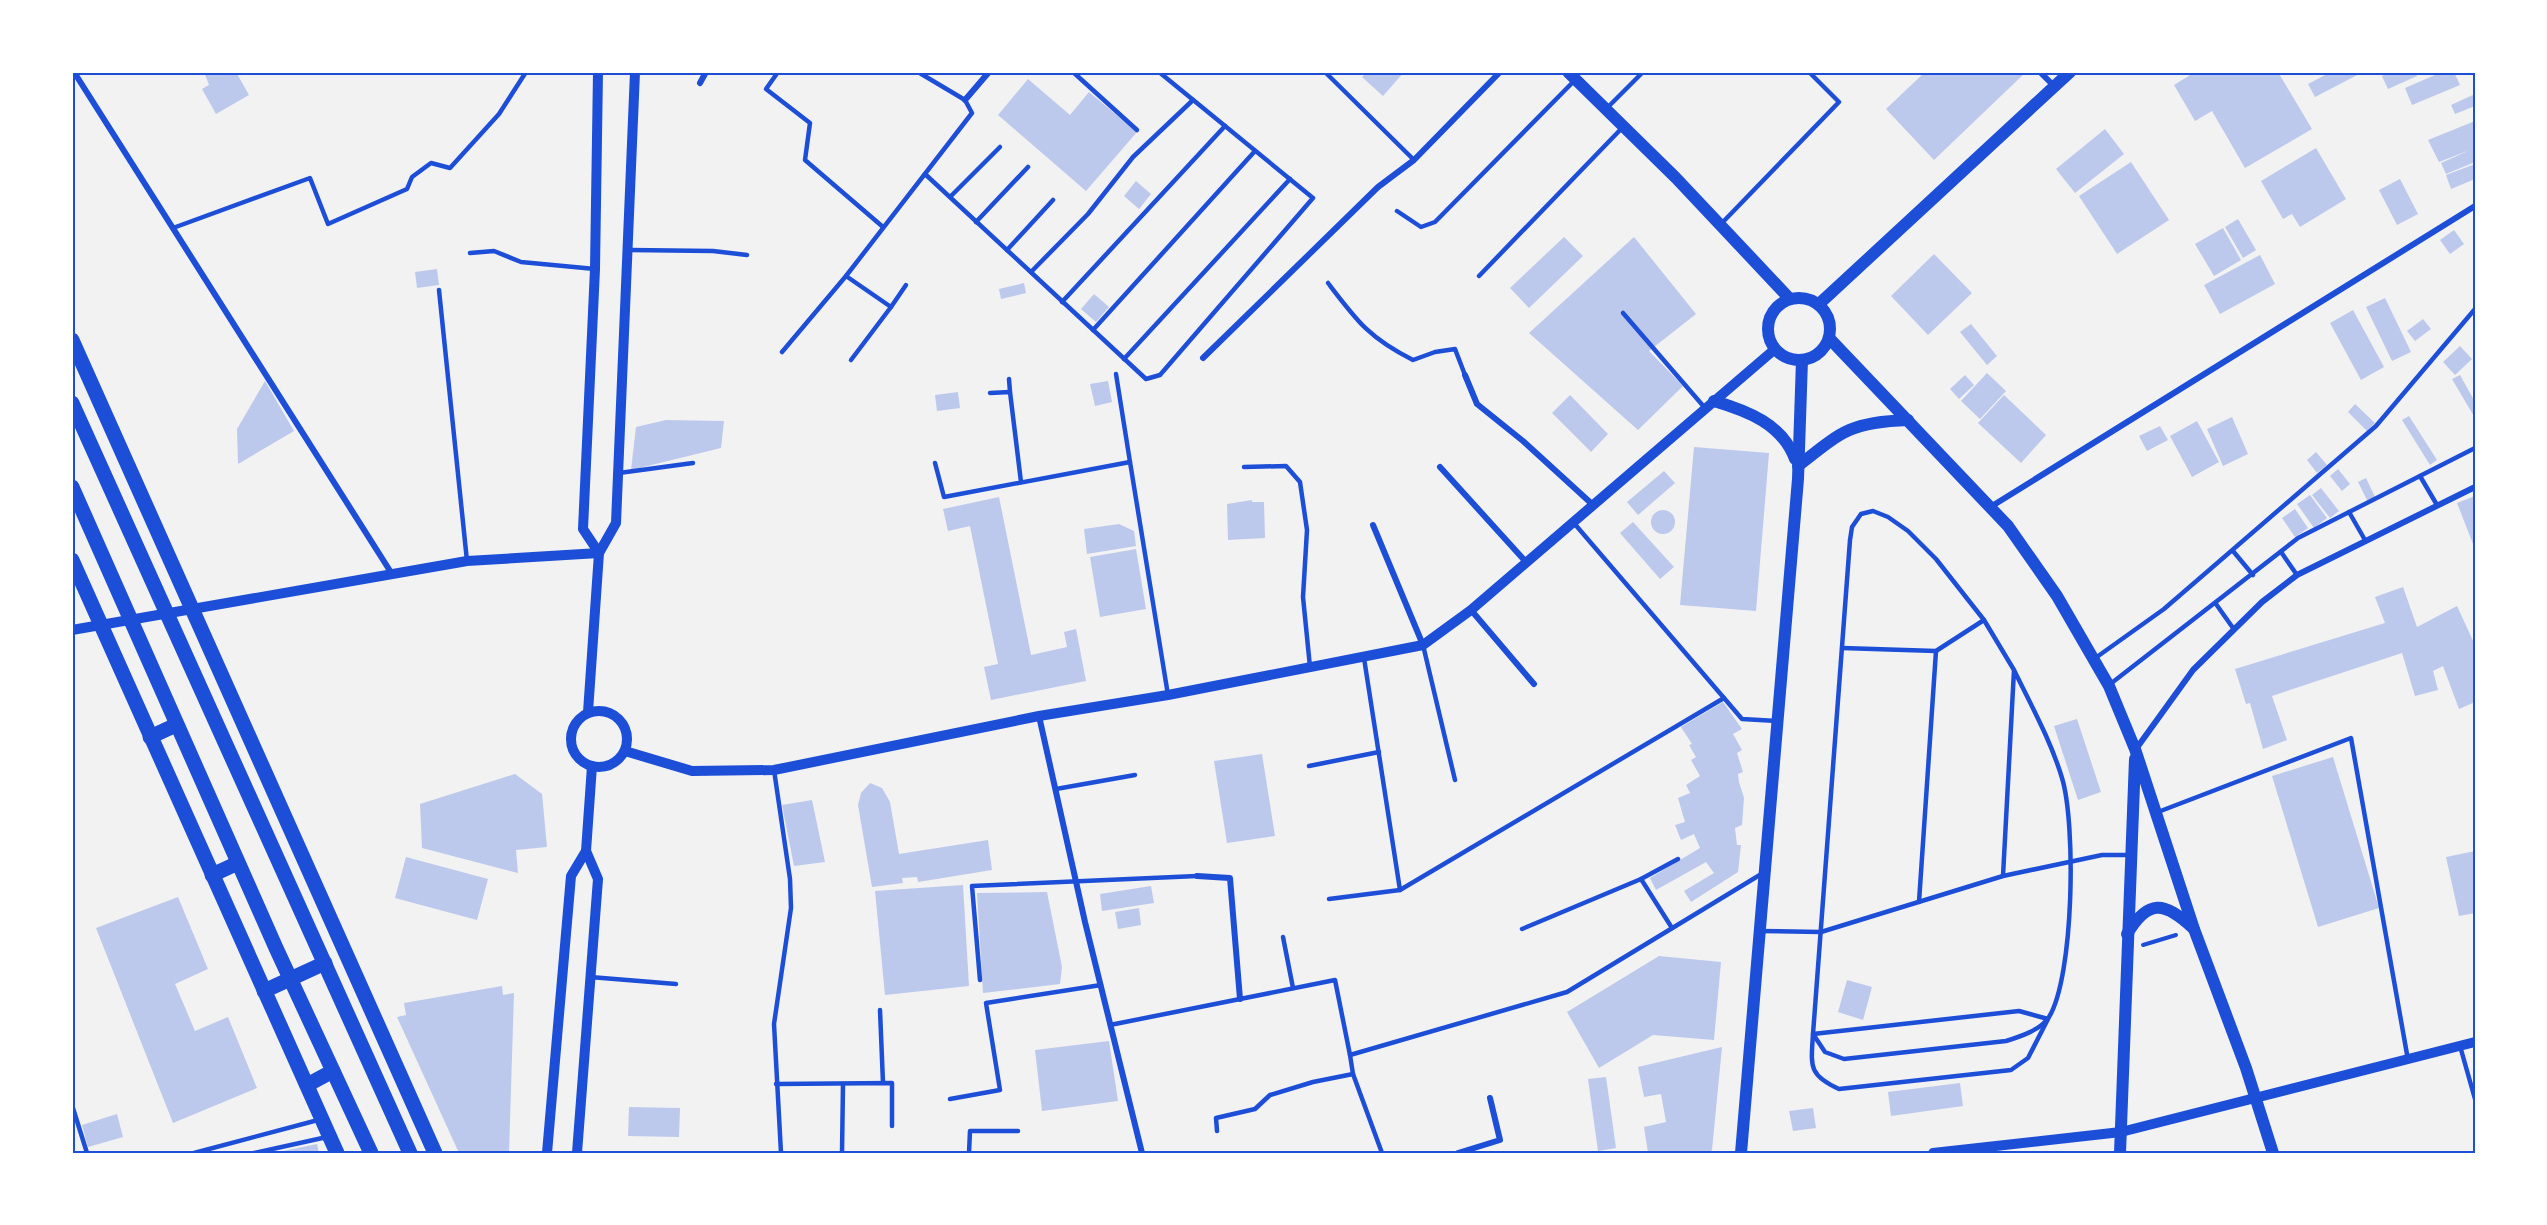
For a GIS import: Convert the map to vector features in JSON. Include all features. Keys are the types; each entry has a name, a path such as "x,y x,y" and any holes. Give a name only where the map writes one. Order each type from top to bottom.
{"main road":[{"path":"1819,304 2070,72"},
{"path":"1572,76 1721,224 1790,299"},
{"path":"1800,297 1819,304 1829,320 1829,338 1822,351 1802,360 1786,357 1775,349 1770,340 1769,320 1774,310 1790,299 1800,297"},
{"path":"1829,338 1992,506 2033,560 2109,686 2135,749 2194,929 2256,1098 2272,1153"},
{"path":"72,340 435,1153"},
{"path":"1741,1153 1798,466 1802,360"},
{"path":"72,403 220,737 410,1153"},
{"path":"1710,405 1752,413 1765,421 1790,445 1798,466"},
{"path":"1798,466 1845,430 1872,422 1908,420"},
{"path":"91,446 114,434"},
{"path":"72,488 290,979 371,1153"},
{"path":"72,560 337,1153"},
{"path":"150,737 176,725"},
{"path":"220,737 244,726"},
{"path":"2120,1153 2135,749"},
{"path":"266,834 287,824"},
{"path":"212,875 238,862"},
{"path":"2127,935 2139,915 2148,909 2159,908 2177,913 2194,929"},
{"path":"264,991 325,963"},
{"path":"349,1017 369,1008"},
{"path":"307,1085 333,1071"},
{"path":"380,1087 400,1077"}],"street":[{"path":"74,72 392,575"},
{"path":"598,72 595,269 582,529 599,553"},
{"path":"588,712 599,553 616,523 635,72"},
{"path":"700,83 706,72"},
{"path":"965,100 989,72"},
{"path":"1203,358 1378,187 1414,160 1500,72"},
{"path":"2040,72 2054,86"},
{"path":"1992,506 2475,206"},
{"path":"625,751 692,771 774,770 1039,716 1168,695 1423,645 1472,610 1592,504 1775,349"},
{"path":"1464,375 1477,404 1523,441 1592,504"},
{"path":"1440,467 1527,562"},
{"path":"2135,749 2193,670 2233,628 2297,575 2475,487"},
{"path":"1373,525 1423,645"},
{"path":"72,630 467,561 599,553"},
{"path":"1472,610 1534,684"},
{"path":"602,710 616,716 626,732 625,751 619,759 607,767 592,766 577,757 570,742 573,727 588,712 602,710"},
{"path":"1039,716 1076,881 1142,1153"},
{"path":"547,1153 571,876 586,850 592,766"},
{"path":"577,1153 598,879 586,850"},
{"path":"1197,876 1230,878 1240,999"},
{"path":"1933,1153 2121,1131 2408,1061 2475,1042"},
{"path":"1460,1153 1500,1140 1490,1098"}],"lane":[{"path":"173,228 310,178 328,224 407,189 412,177 431,163 450,168 499,114 526,72"},
{"path":"778,72 766,89 810,123 805,160 883,226"},
{"path":"782,352 846,276 972,113 965,100 918,72"},
{"path":"1073,72 1137,130"},
{"path":"925,174 1146,379 1160,375 1313,198 1159,72"},
{"path":"1325,72 1414,160"},
{"path":"1606,109 1643,72"},
{"path":"1721,224 1839,102 1809,72"},
{"path":"1397,211 1420,227 1435,222 1572,76"},
{"path":"1031,272 1088,214 1133,157 1193,100"},
{"path":"1062,302 1225,126"},
{"path":"1479,276 1624,126"},
{"path":"950,197 1000,147"},
{"path":"1093,330 1255,151"},
{"path":"976,222 1028,167"},
{"path":"1124,359 1290,179"},
{"path":"1007,250 1053,200"},
{"path":"629,250 713,251 747,255"},
{"path":"470,253 494,251 521,262 595,269"},
{"path":"846,276 891,307"},
{"path":"1328,283 1360,324 1383,345 1413,360 1435,352 1455,349 1464,375"},
{"path":"851,360 906,285"},
{"path":"439,290 467,561"},
{"path":"2094,659 2164,609 2376,426 2475,309"},
{"path":"1623,313 1710,405"},
{"path":"1116,374 1168,695"},
{"path":"1009,379 1021,483"},
{"path":"990,393 1010,392"},
{"path":"2109,686 2298,538 2475,448"},
{"path":"935,463 944,496 1130,462"},
{"path":"619,473 693,463"},
{"path":"1244,467 1286,466 1300,482 1307,530 1303,597 1310,667"},
{"path":"2420,476 2437,505"},
{"path":"1874,511 1888,517 1915,538 1936,559 1984,620 2014,670 2063,779 2069,815 2070,862 2061,979 2048,1019 2028,1058 2011,1070 1839,1089 1820,1080 1811,1065 1842,648 1852,527 1861,514 1874,511"},
{"path":"2349,512 2365,540"},
{"path":"1573,521 1742,719 1777,721"},
{"path":"2233,551 2253,575"},
{"path":"2281,552 2297,575"},
{"path":"2216,604 2233,628"},
{"path":"1842,648 1936,651 1984,620"},
{"path":"1423,645 1455,780"},
{"path":"1919,902 1936,651"},
{"path":"1364,657 1400,890"},
{"path":"2003,876 2014,670"},
{"path":"1329,899 1400,890 1724,698"},
{"path":"2155,813 2351,738 2408,1061"},
{"path":"1309,766 1379,752"},
{"path":"774,770 790,879 791,908 774,1024 781,1153"},
{"path":"1056,789 1135,775"},
{"path":"1759,931 1821,932 2003,876 2102,855 2130,855"},
{"path":"1522,929 1641,879 1678,859"},
{"path":"1350,1055 1567,992 1764,872"},
{"path":"980,980 972,886 1197,876"},
{"path":"1641,879 1672,928"},
{"path":"1283,936 1293,988"},
{"path":"590,977 676,984"},
{"path":"1110,1024 1335,980 1353,1074 1382,1153"},
{"path":"950,1099 1000,1090 986,1003 1101,986"},
{"path":"880,1010 883,1083"},
{"path":"1813,1034 2019,1011 2048,1019"},
{"path":"1813,1034 1825,1052 1844,1059 2006,1041 2025,1034 2048,1019"},
{"path":"2460,1047 2475,1099"},
{"path":"1217,1131 1216,1118 1255,1109 1270,1095 1312,1082 1353,1074"},
{"path":"776,1084 892,1083 892,1126"},
{"path":"842,1153 843,1084"},
{"path":"72,1105 87,1153"},
{"path":"194,1153 321,1120"},
{"path":"969,1153 970,1131 1018,1131"},
{"path":"254,1153 330,1137"}],"path":[{"path":"2128,950 2194,929"}],"building":[{"path":"204,72 236,72 249,95 216,114 202,89 209,85"},
{"path":"1367,72 1404,72 1383,96 1362,77"},
{"path":"1925,72 2026,72 1934,160 1886,109"},
{"path":"2195,72 2278,72 2312,129 2245,168 2212,111 2195,121 2174,85"},
{"path":"2331,72 2363,72 2315,97 2308,84"},
{"path":"2391,72 2415,72 2417,76 2388,89 2382,76"},
{"path":"2442,72 2454,72 2460,85 2412,105 2405,88"},
{"path":"1028,79 1070,115 1089,92 1137,132 1086,191 998,115"},
{"path":"2475,94 2475,106 2455,114 2451,105"},
{"path":"2475,121 2475,162 2446,174 2441,163 2470,150 2439,162 2428,140"},
{"path":"2105,129 2124,154 2075,193 2056,169"},
{"path":"2316,148 2346,199 2300,227 2292,214 2283,219 2261,181"},
{"path":"2131,162 2169,220 2117,254 2079,196"},
{"path":"2475,164 2475,179 2451,189 2446,175"},
{"path":"2400,179 2418,214 2397,225 2379,190"},
{"path":"1136,181 1151,194 1139,209 1124,196"},
{"path":"2238,219 2256,250 2243,258 2225,227"},
{"path":"2223,228 2241,260 2214,276 2195,244"},
{"path":"2454,230 2464,244 2450,254 2440,240"},
{"path":"1564,237 1583,256 1529,308 1510,288"},
{"path":"1634,237 1696,314 1649,351 1683,386 1638,430 1529,333"},
{"path":"1934,254 1972,293 1928,335 1891,296"},
{"path":"2260,255 2275,284 2220,314 2204,285"},
{"path":"437,269 439,285 417,288 415,272"},
{"path":"1024,283 1026,293 1001,299 999,289"},
{"path":"1094,294 1109,307 1096,322 1081,309"},
{"path":"2385,298 2411,352 2392,361 2366,307"},
{"path":"2353,310 2384,367 2361,380 2330,323"},
{"path":"2423,319 2431,329 2415,341 2407,331"},
{"path":"1971,324 1997,356 1987,365 1960,332"},
{"path":"2460,346 2472,359 2455,375 2443,362"},
{"path":"1987,373 2006,391 1980,419 1961,401"},
{"path":"1965,375 1974,385 1959,399 1950,389"},
{"path":"2460,375 2475,402 2475,418 2452,379"},
{"path":"265,381 294,431 238,464 237,429"},
{"path":"1108,381 1112,402 1095,406 1090,384"},
{"path":"958,392 960,408 937,411 935,395"},
{"path":"1570,395 1608,434 1591,452 1552,413"},
{"path":"2004,395 2046,435 2021,463 1978,423"},
{"path":"2355,404 2375,423 2367,431 2348,412"},
{"path":"2409,416 2437,460 2430,465 2402,420"},
{"path":"2232,417 2248,454 2223,466 2207,429"},
{"path":"666,420 724,421 721,448 631,470 636,427"},
{"path":"2197,421 2219,462 2192,477 2170,436"},
{"path":"2160,426 2168,440 2147,451 2139,436"},
{"path":"1694,447 1769,453 1756,611 1680,605"},
{"path":"2316,452 2327,465 2317,473 2307,460"},
{"path":"2338,469 2350,484 2342,491 2330,476"},
{"path":"1664,471 1675,483 1638,515 1627,502"},
{"path":"2366,478 2375,497 2367,500 2358,482"},
{"path":"2321,488 2339,511 2330,518 2312,495"},
{"path":"2310,495 2327,518 2314,528 2297,504"},
{"path":"2475,496 2475,549 2457,503"},
{"path":"999,497 1031,655 1067,647 1064,632 1076,629 1086,681 991,700 984,667 998,664 970,526 948,531 943,509"},
{"path":"1252,500 1252,502 1264,502 1265,538 1228,540 1227,504"},
{"path":"2295,509 2308,528 2295,537 2282,518"},
{"path":"1663,510 1672,513 1675,522 1672,531 1663,534 1654,531 1651,522 1654,513"},
{"path":"1633,522 1674,567 1660,579 1620,533"},
{"path":"1119,524 1134,531 1136,546 1087,554 1084,529"},
{"path":"1136,549 1146,609 1100,617 1090,557"},
{"path":"2403,587 2417,627 2457,606 2475,645 2475,702 2459,709 2443,666 2433,671 2438,690 2415,696 2402,653 2272,696 2287,740 2263,749 2250,703 2246,704 2235,669 2385,623 2375,597"},
{"path":"1723,702 1742,729 1733,734 1742,750 1737,753 1743,772 1738,774 1744,798 1742,825 1735,828 1737,845 1741,845 1738,872 1691,902 1684,891 1714,873 1706,862 1656,890 1650,878 1700,848 1694,834 1681,840 1675,825 1685,822 1678,798 1690,793 1686,785 1700,776 1691,760 1696,757 1689,745 1692,744 1681,727"},
{"path":"2077,719 2101,792 2078,800 2054,726"},
{"path":"1262,754 1275,836 1227,843 1214,761"},
{"path":"2333,757 2379,908 2318,927 2272,776"},
{"path":"515,774 542,794 547,847 516,850 518,873 422,848 420,804"},
{"path":"870,783 882,788 890,802 899,854 988,840 992,870 918,882 917,877 902,878 903,883 872,887 858,805 861,793"},
{"path":"812,800 825,862 794,866 782,805"},
{"path":"2475,851 2475,913 2459,916 2446,857"},
{"path":"406,857 488,879 477,920 395,898"},
{"path":"963,885 969,986 885,995 875,891"},
{"path":"1151,886 1154,903 1102,911 1100,894"},
{"path":"1047,892 1062,967 1060,984 983,993 977,893"},
{"path":"178,897 208,969 175,984 195,1031 228,1017 257,1088 173,1123 96,928"},
{"path":"1139,908 1141,925 1118,929 1115,912"},
{"path":"1659,956 1721,962 1714,1040 1653,1035 1599,1068 1567,1012"},
{"path":"1847,980 1872,987 1863,1020 1838,1012"},
{"path":"502,986 503,995 514,993 509,1153 459,1153 397,1017 406,1015 404,1003"},
{"path":"1109,1041 1118,1101 1042,1111 1035,1050"},
{"path":"1722,1047 1712,1150 1709,1153 1648,1153 1644,1127 1666,1122 1661,1094 1644,1097 1638,1067"},
{"path":"1606,1077 1616,1148 1598,1151 1588,1079"},
{"path":"1960,1083 1963,1106 1891,1116 1888,1092"},
{"path":"629,1107 680,1108 679,1137 628,1136"},
{"path":"1813,1108 1816,1128 1793,1131 1789,1111"},
{"path":"117,1114 123,1137 88,1147 82,1125"},
{"path":"317,1144 319,1153 278,1153 278,1152"}]}
